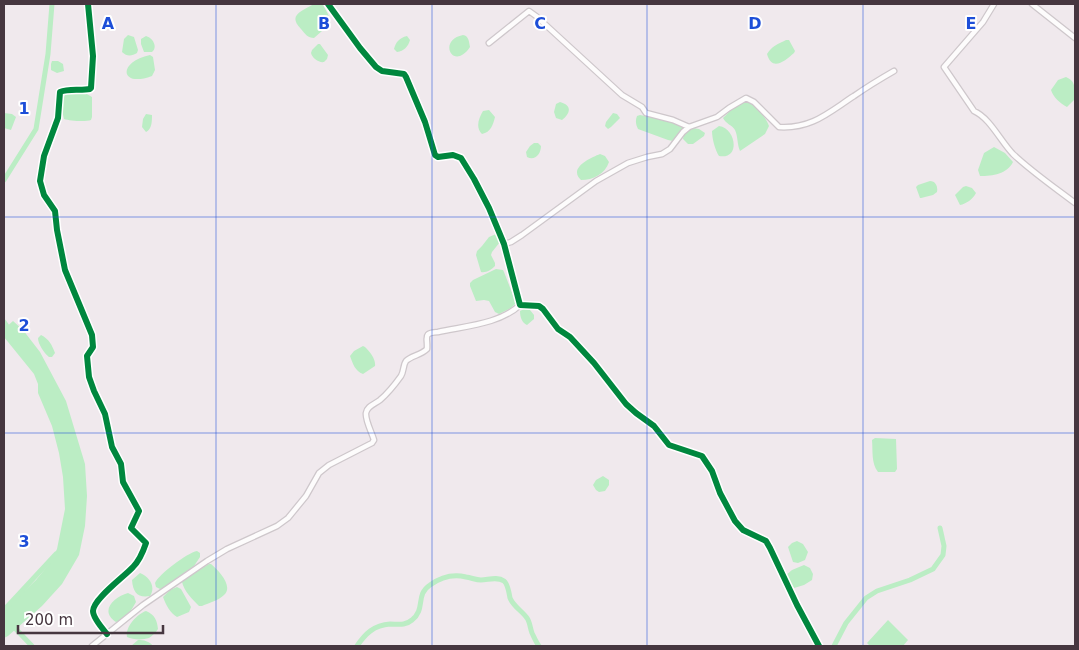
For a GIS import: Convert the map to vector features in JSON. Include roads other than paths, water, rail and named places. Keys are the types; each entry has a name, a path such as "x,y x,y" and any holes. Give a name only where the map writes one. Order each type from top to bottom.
{"street":[{"path":"88,4 93,56 91,88 60,92 58,118 42,164 40,181 44,194 55,211 65,270 92,335 94,347 87,356 89,378 105,414 112,447 121,464 123,482 139,511 131,528 146,543 132,568 121,576 94,608 95,618 107,634"},
{"path":"328,4 376,67 382,71 404,74 406,76 435,156 453,155 461,158 489,208 504,244 520,305"},
{"path":"994,4 983,22 944,67 974,111 979,113 1012,152 1028,168 1075,203"},
{"path":"1032,4 1075,38"},
{"path":"489,43 529,11 622,95 642,107 646,113 672,120 688,127"},
{"path":"504,244 522,235 588,186 628,163 662,154 670,149 688,127 717,117 746,98 754,102 779,126 792,127 803,125 822,118 894,71"},
{"path":"92,646 143,605 207,561 277,526 288,518 306,496 319,473 329,465 372,443 374,440 366,412 396,382 403,373 407,360 423,353 427,349 426,336 428,334 494,321 514,311 520,305 539,306 543,309 558,329 580,347 626,404 654,426 670,445 702,456 712,472 720,493 735,521 743,530 766,541 809,628 820,646"}],"waterway":[{"path":"4,180 36,129 48,54 52,4"},
{"path":"4,322 11,332"},
{"path":"834,646 846,623 866,598 877,591 910,580 933,569 943,555 944,546 940,528"},
{"path":"4,610 56,554"},
{"path":"357,646 367,634 379,626 409,622 419,611 425,589 439,580 457,576 479,580 498,579 504,581 510,598 528,620 539,646"},
{"path":"12,625 32,646"}]}
